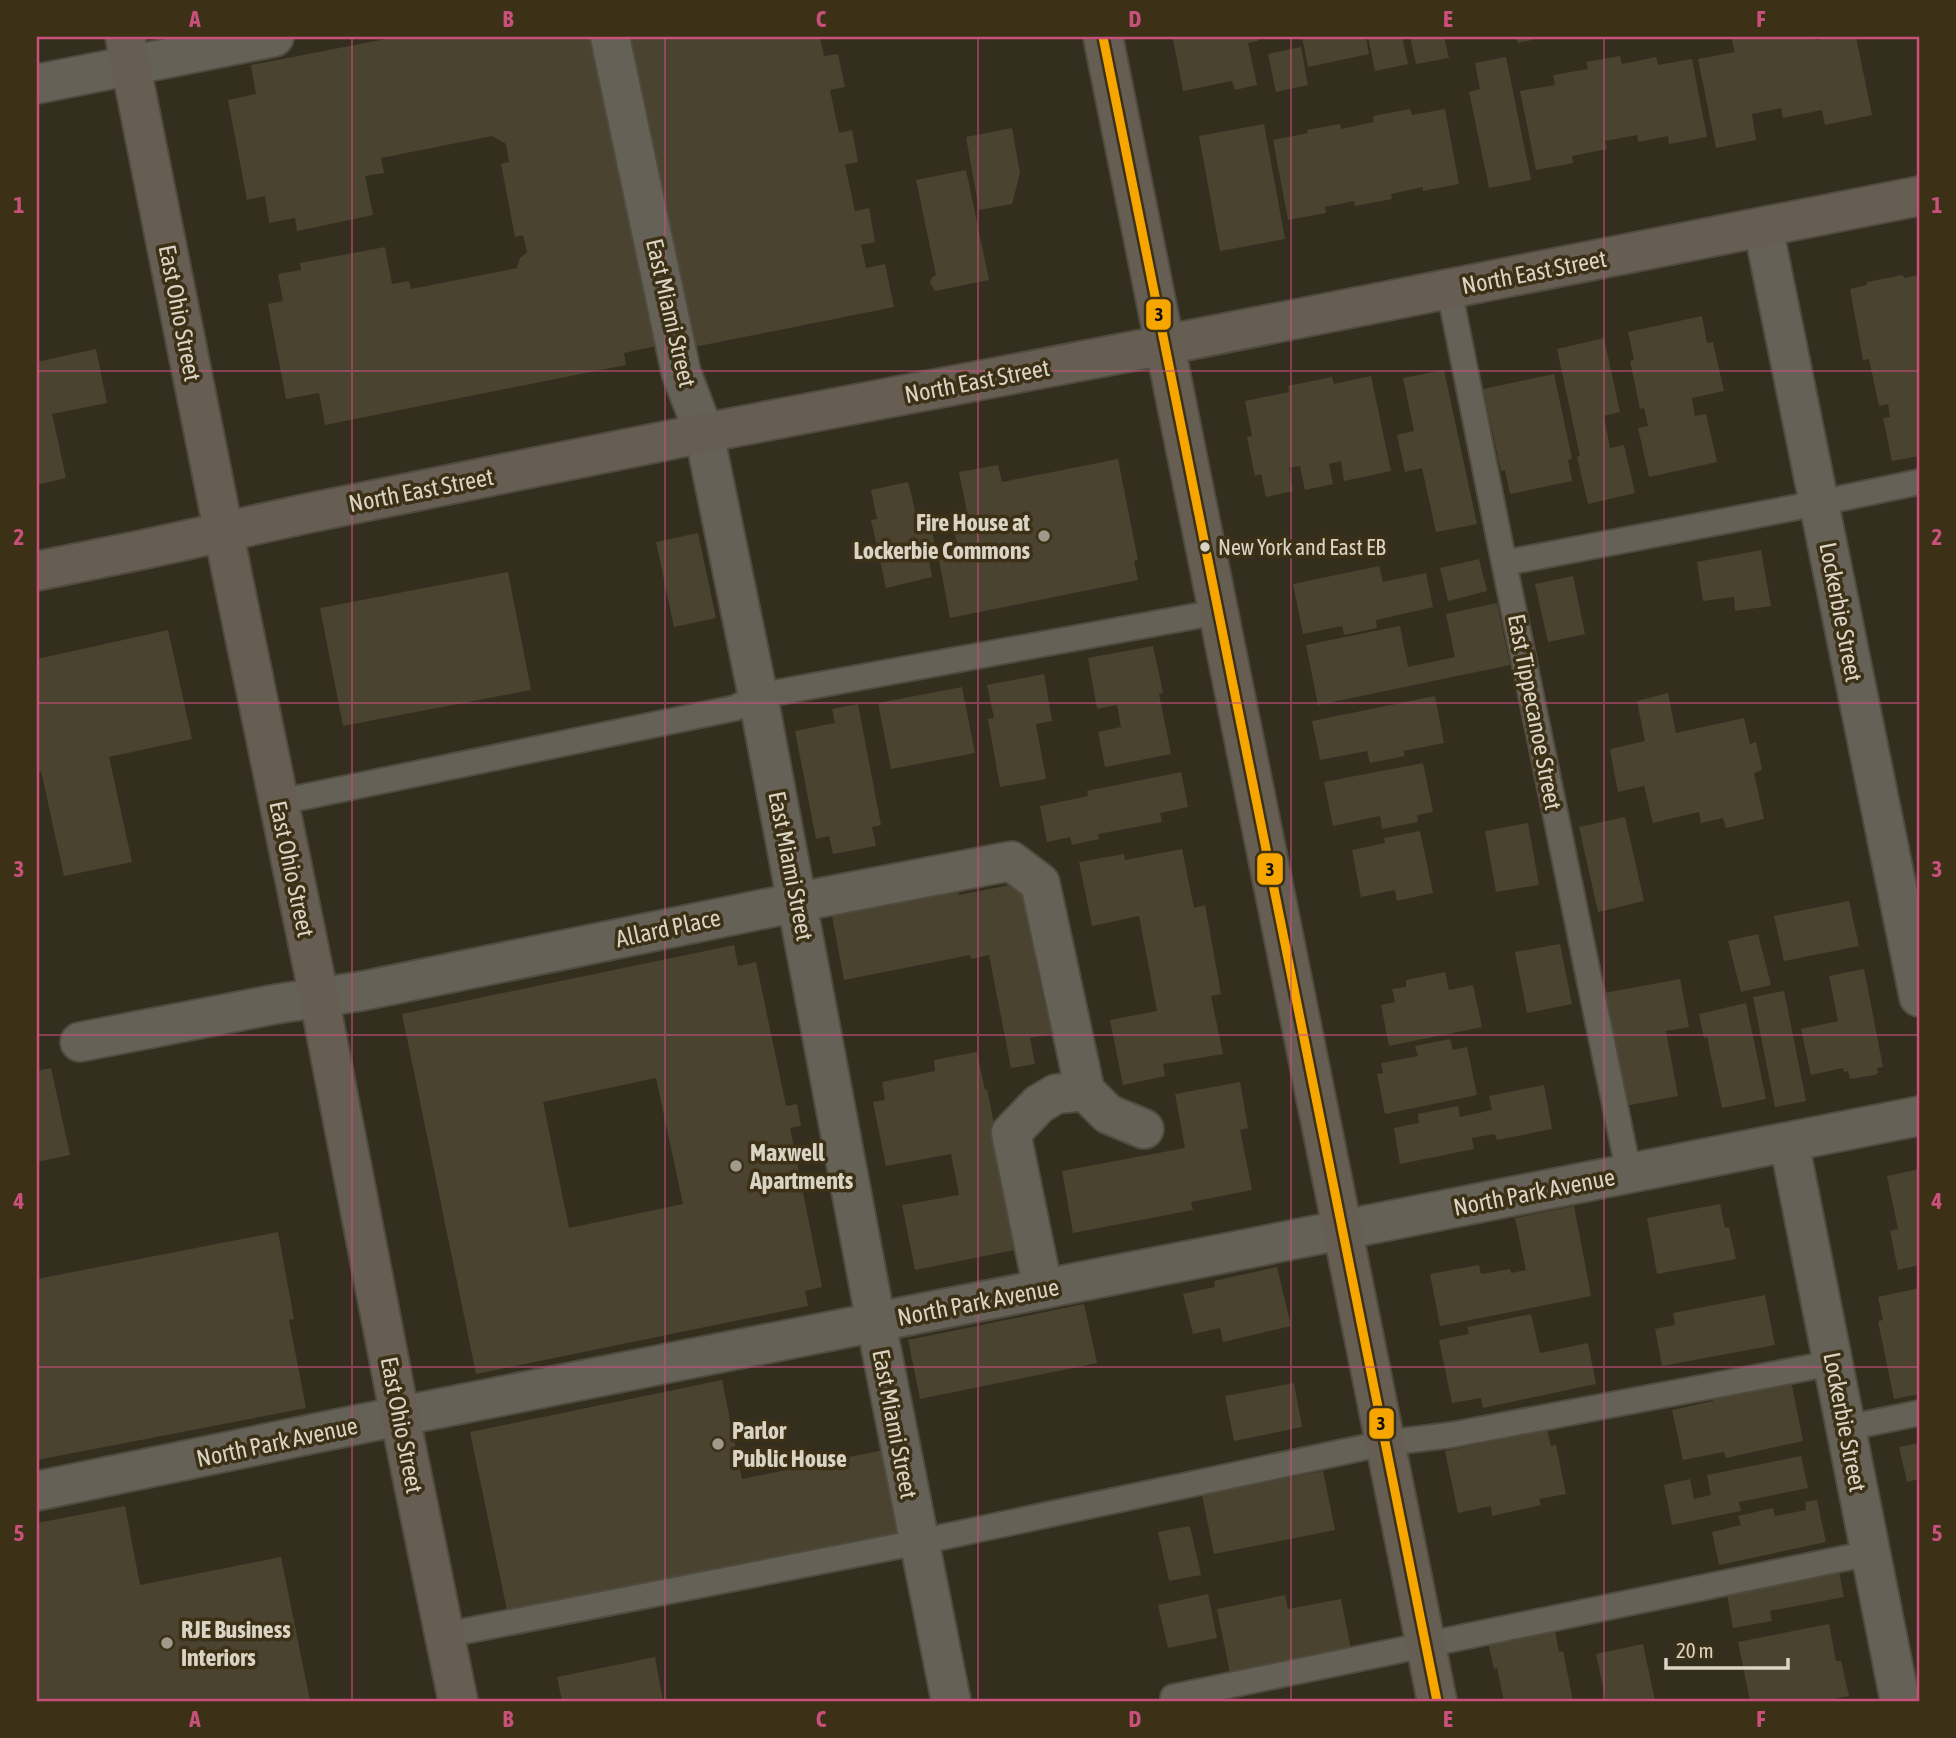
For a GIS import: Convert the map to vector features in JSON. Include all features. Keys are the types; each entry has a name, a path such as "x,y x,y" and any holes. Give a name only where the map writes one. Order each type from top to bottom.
{"main road":[{"path":"1103,37 1437,1701"},
{"name":"East Ohio Street","path":"128,51 458,1701"},
{"name":"North East Street","path":"37,571 705,433 1919,196"}],"street":[{"path":"37,84 128,51 274,37"},
{"name":"East Miami Street","path":"610,37 681,372 705,433 758,695 876,1323 951,1701"},
{"name":"Lockerbie Street","path":"1763,227 1919,997"},
{"name":"Allard Place","path":"79,1042 275,1003 362,991 1011,861 1040,883 1085,1091"},
{"path":"1043,1289 1012,1133 1039,1104 1056,1094 1085,1091 1108,1114 1144,1129"},
{"name":"North Park Avenue","path":"37,1491 1919,1116"},
{"name":"Lockerbie Street","path":"1789,1142 1900,1701"}],"lane":[{"name":"East Tippecanoe Street","path":"1449,289 1629,1174"},
{"path":"1504,563 1919,482"},
{"path":"279,802 735,708 758,695 1218,612"},
{"path":"444,1636 919,1542 1385,1443 1451,1435 1833,1363"},
{"path":"1846,1428 1919,1413"},
{"path":"1173,1698 1870,1553"},
{"path":"1900,1701 1919,1697"}],"building":[{"path":"396,37 595,37 656,346 624,353 626,365 325,425 319,393 286,399 268,304 283,301 278,274 301,270 300,263 385,247 392,284 409,281 411,289 517,268 520,258 527,252 523,235 515,237 501,164 509,162 506,144 492,136 381,158 384,173 365,176 373,215 297,231 295,218 269,223 265,196 247,200 228,100 256,94 251,65"},
{"path":"622,37 820,37 824,56 838,54 845,87 830,90 839,133 852,130 858,162 845,165 855,211 869,208 875,242 861,245 866,268 885,264 894,307 684,349"},
{"path":"1257,37 1258,41 1248,43 1257,85 1235,90 1232,81 1183,91 1173,39"},
{"path":"1302,37 1366,37 1369,54 1308,67"},
{"path":"1368,37 1402,37 1408,64 1375,71"},
{"path":"1410,37 1444,37 1449,58 1416,64"},
{"path":"1516,37 1540,37 1540,38 1518,43"},
{"path":"1731,37 1814,37 1815,40 1856,37 1872,115 1825,125 1822,110 1783,118 1781,108 1752,114 1756,140 1716,148 1698,59 1735,52"},
{"path":"1301,47 1308,85 1276,92 1268,54"},
{"path":"1620,56 1622,64 1656,57 1658,65 1692,59 1707,137 1669,144 1668,136 1638,142 1637,135 1605,141 1607,149 1572,156 1573,163 1536,170 1520,91 1555,85 1553,75 1588,69 1586,62"},
{"path":"1506,57 1531,180 1489,188 1469,92 1480,89 1475,63"},
{"path":"1410,109 1412,115 1445,109 1459,184 1423,191 1423,187 1391,194 1392,199 1355,206 1354,201 1325,207 1326,213 1288,220 1273,140 1340,124 1341,129 1374,122 1373,116"},
{"path":"1264,124 1285,239 1220,251 1199,136"},
{"path":"1012,128 1020,173 1012,204 979,210 966,137"},
{"path":"966,170 989,280 935,291 930,283 936,275 916,180"},
{"path":"1903,275 1904,278 1919,275 1919,456 1892,461 1883,418 1890,417 1888,404 1879,406 1869,359 1863,360 1850,289 1867,285 1867,282"},
{"path":"1702,316 1707,343 1713,342 1724,391 1692,398 1695,416 1706,414 1717,462 1649,477 1638,428 1648,426 1644,408 1640,409 1630,361 1634,360 1628,332"},
{"path":"1604,338 1620,412 1604,416 1610,448 1624,445 1635,493 1588,504 1557,349"},
{"path":"96,349 107,403 52,414 66,478 37,485 37,362"},
{"path":"1444,370 1477,524 1436,532 1422,468 1405,472 1397,435 1414,431 1403,378"},
{"path":"1554,374 1572,459 1568,460 1572,481 1510,494 1505,470 1501,471 1483,389"},
{"path":"1371,376 1391,471 1344,481 1341,461 1329,464 1333,484 1305,490 1300,466 1289,468 1293,491 1266,497 1261,474 1255,476 1247,437 1252,436 1245,401 1289,392 1288,386 1332,377 1334,384"},
{"name":"Fire House at Lockerbie Commons","path":"1118,459 1138,560 1134,561 1138,580 950,618 938,555 959,551 952,521 968,517 959,472 998,465 1002,482"},
{"path":"908,482 916,514 928,511 936,549 927,551 932,577 886,588 871,520 877,519 871,490"},
{"path":"698,533 716,618 674,627 656,542"},
{"path":"1761,550 1771,606 1735,611 1734,597 1703,601 1697,562"},
{"path":"1479,559 1487,591 1448,601 1440,568"},
{"path":"1379,566 1383,582 1426,573 1433,607 1376,620 1377,628 1344,635 1342,626 1303,634 1293,584"},
{"path":"508,572 531,690 343,726 320,608"},
{"path":"1573,576 1585,634 1548,642 1535,584"},
{"path":"1497,603 1510,665 1318,705 1306,645 1400,626 1408,667 1455,657 1446,614"},
{"path":"168,630 192,739 109,757 132,862 64,876 41,771 37,772 37,659"},
{"path":"1153,646 1163,693 1159,694 1171,754 1105,767 1098,732 1121,727 1117,705 1097,709 1088,658"},
{"path":"1044,674 1052,721 1036,724 1046,779 1000,787 988,719 994,718 987,685"},
{"path":"962,687 975,753 891,769 878,703"},
{"path":"1668,693 1676,733 1744,718 1750,744 1756,742 1762,769 1754,773 1764,819 1726,828 1723,818 1701,823 1699,812 1653,823 1644,786 1618,792 1611,749 1645,741 1637,701"},
{"path":"1435,696 1444,743 1403,751 1405,756 1370,763 1367,751 1320,760 1312,721"},
{"path":"858,704 881,825 872,827 876,846 833,854 829,836 816,839 795,731 835,723 832,709"},
{"path":"1423,763 1433,812 1417,815 1418,822 1382,829 1380,816 1333,826 1324,782"},
{"path":"1181,772 1188,807 1160,813 1162,822 1098,834 1099,839 1072,845 1070,837 1047,842 1040,806 1088,796 1087,791"},
{"path":"1625,817 1644,901 1598,912 1579,827"},
{"path":"1528,823 1539,885 1496,892 1485,831"},
{"path":"1420,831 1433,893 1397,901 1395,890 1361,897 1352,850 1385,843 1384,838"},
{"path":"1182,849 1194,908 1205,905 1221,994 1211,996 1223,1054 1163,1064 1165,1076 1123,1085 1110,1020 1157,1011 1139,916 1092,926 1079,862 1124,854 1125,860"},
{"path":"1020,883 1045,1007 1056,1004 1061,1032 1030,1038 1035,1064 1011,1068 989,955 971,959 970,955 844,980 832,916 958,891 959,895"},
{"path":"1849,901 1859,946 1784,961 1774,916"},
{"path":"1758,934 1771,985 1741,992 1728,941"},
{"path":"1560,944 1572,1004 1527,1013 1515,952"},
{"name":"Maxwell Apartments","path":"734,945 738,966 756,962 786,1106 797,1104 801,1126 790,1128 822,1287 805,1291 808,1306 476,1374 402,1014","holes":["656,1078 683,1204 569,1228 543,1102"]},
{"path":"1864,969 1883,1067 1877,1068 1878,1073 1875,1075 1850,1079 1848,1071 1844,1072 1843,1068 1811,1075 1801,1029 1838,1021 1829,976"},
{"path":"1445,972 1449,990 1473,985 1482,1027 1389,1046 1381,1005 1395,1002 1392,989 1406,987 1406,980"},
{"path":"1680,979 1689,1027 1666,1031 1678,1096 1625,1106 1604,993"},
{"path":"1784,991 1806,1101 1775,1107 1753,997"},
{"path":"1746,1003 1766,1099 1722,1108 1707,1037 1704,1038 1699,1014"},
{"path":"1450,1039 1453,1050 1467,1047 1477,1095 1385,1114 1377,1074 1383,1073 1381,1063 1418,1056 1415,1046"},
{"path":"977,1052 1019,1249 915,1270 902,1205 959,1195 951,1154 886,1166 873,1102 885,1100 882,1082 935,1071 934,1060"},
{"path":"51,1068 70,1155 37,1162 37,1071"},
{"path":"1240,1082 1248,1128 1240,1130 1252,1190 1191,1202 1193,1210 1073,1233 1062,1171 1185,1148 1175,1094"},
{"path":"1544,1085 1552,1129 1497,1140 1495,1134 1472,1138 1474,1149 1400,1164 1394,1128 1419,1123 1418,1114 1458,1106 1460,1117 1492,1110 1489,1096"},
{"path":"1919,1169 1919,1265 1898,1270 1890,1231 1898,1229 1887,1176"},
{"path":"1720,1204 1725,1228 1729,1227 1736,1259 1657,1274 1647,1218"},
{"path":"1574,1206 1591,1296 1440,1326 1430,1274 1479,1265 1481,1274 1510,1269 1511,1273 1526,1270 1515,1218"},
{"path":"278,1232 294,1319 289,1320 306,1408 37,1460 37,1279"},
{"path":"1277,1267 1291,1326 1223,1342 1220,1328 1193,1334 1183,1294 1215,1287 1214,1281"},
{"path":"1919,1288 1919,1394 1894,1399 1878,1321 1883,1320 1878,1297"},
{"path":"1765,1295 1775,1345 1662,1366 1655,1329 1675,1325 1673,1313"},
{"path":"1084,1304 1097,1363 920,1399 908,1340"},
{"path":"1531,1314 1540,1353 1588,1343 1596,1384 1483,1408 1481,1398 1452,1403 1439,1340 1469,1334 1467,1327"},
{"path":"1790,1376 1803,1441 1726,1458 1724,1452 1683,1460 1672,1410 1713,1401 1711,1394"},
{"path":"722,1380 742,1479 888,1449 906,1533 508,1615 470,1432"},
{"path":"1294,1383 1302,1427 1234,1441 1225,1396"},
{"path":"1547,1430 1551,1446 1556,1445 1566,1494 1539,1499 1541,1505 1492,1516 1491,1506 1458,1513 1445,1451"},
{"path":"1919,1443 1919,1479 1907,1482 1899,1447"},
{"path":"1801,1456 1808,1488 1739,1502 1741,1511 1672,1525 1664,1485 1690,1479 1694,1499 1711,1495 1707,1475"},
{"path":"1323,1471 1335,1530 1214,1554 1202,1495"},
{"path":"1817,1500 1826,1542 1719,1565 1712,1532 1741,1525 1738,1516 1773,1508 1775,1516 1806,1510 1805,1502"},
{"name":"RJE Business Interiors","path":"125,1506 140,1585 281,1557 310,1701 37,1701 37,1523"},
{"path":"1190,1526 1201,1575 1169,1581 1158,1532"},
{"path":"1839,1571 1844,1597 1770,1611 1772,1621 1733,1628 1726,1589"},
{"path":"1208,1594 1217,1638 1168,1648 1158,1605"},
{"path":"1285,1595 1288,1609 1341,1599 1351,1649 1230,1673 1217,1609"},
{"path":"1829,1624 1836,1661 1841,1661 1849,1696 1823,1701 1750,1701 1738,1642"},
{"path":"1554,1625 1559,1652 1563,1651 1573,1701 1504,1701 1487,1638"},
{"path":"1643,1644 1655,1701 1606,1701 1596,1654"},
{"path":"655,1657 663,1701 562,1701 557,1677"}],"transit line":[{"name":"3","path":"1103,37 1437,1701"}],"place":[{"name":"Fire House at Lockerbie Commons","path":"1044,536"},
{"name":"New York and East EB","path":"1205,547"},
{"name":"Maxwell Apartments","path":"736,1166"},
{"name":"Parlor Public House","path":"718,1444"},
{"name":"RJE Business Interiors","path":"167,1643"}]}
